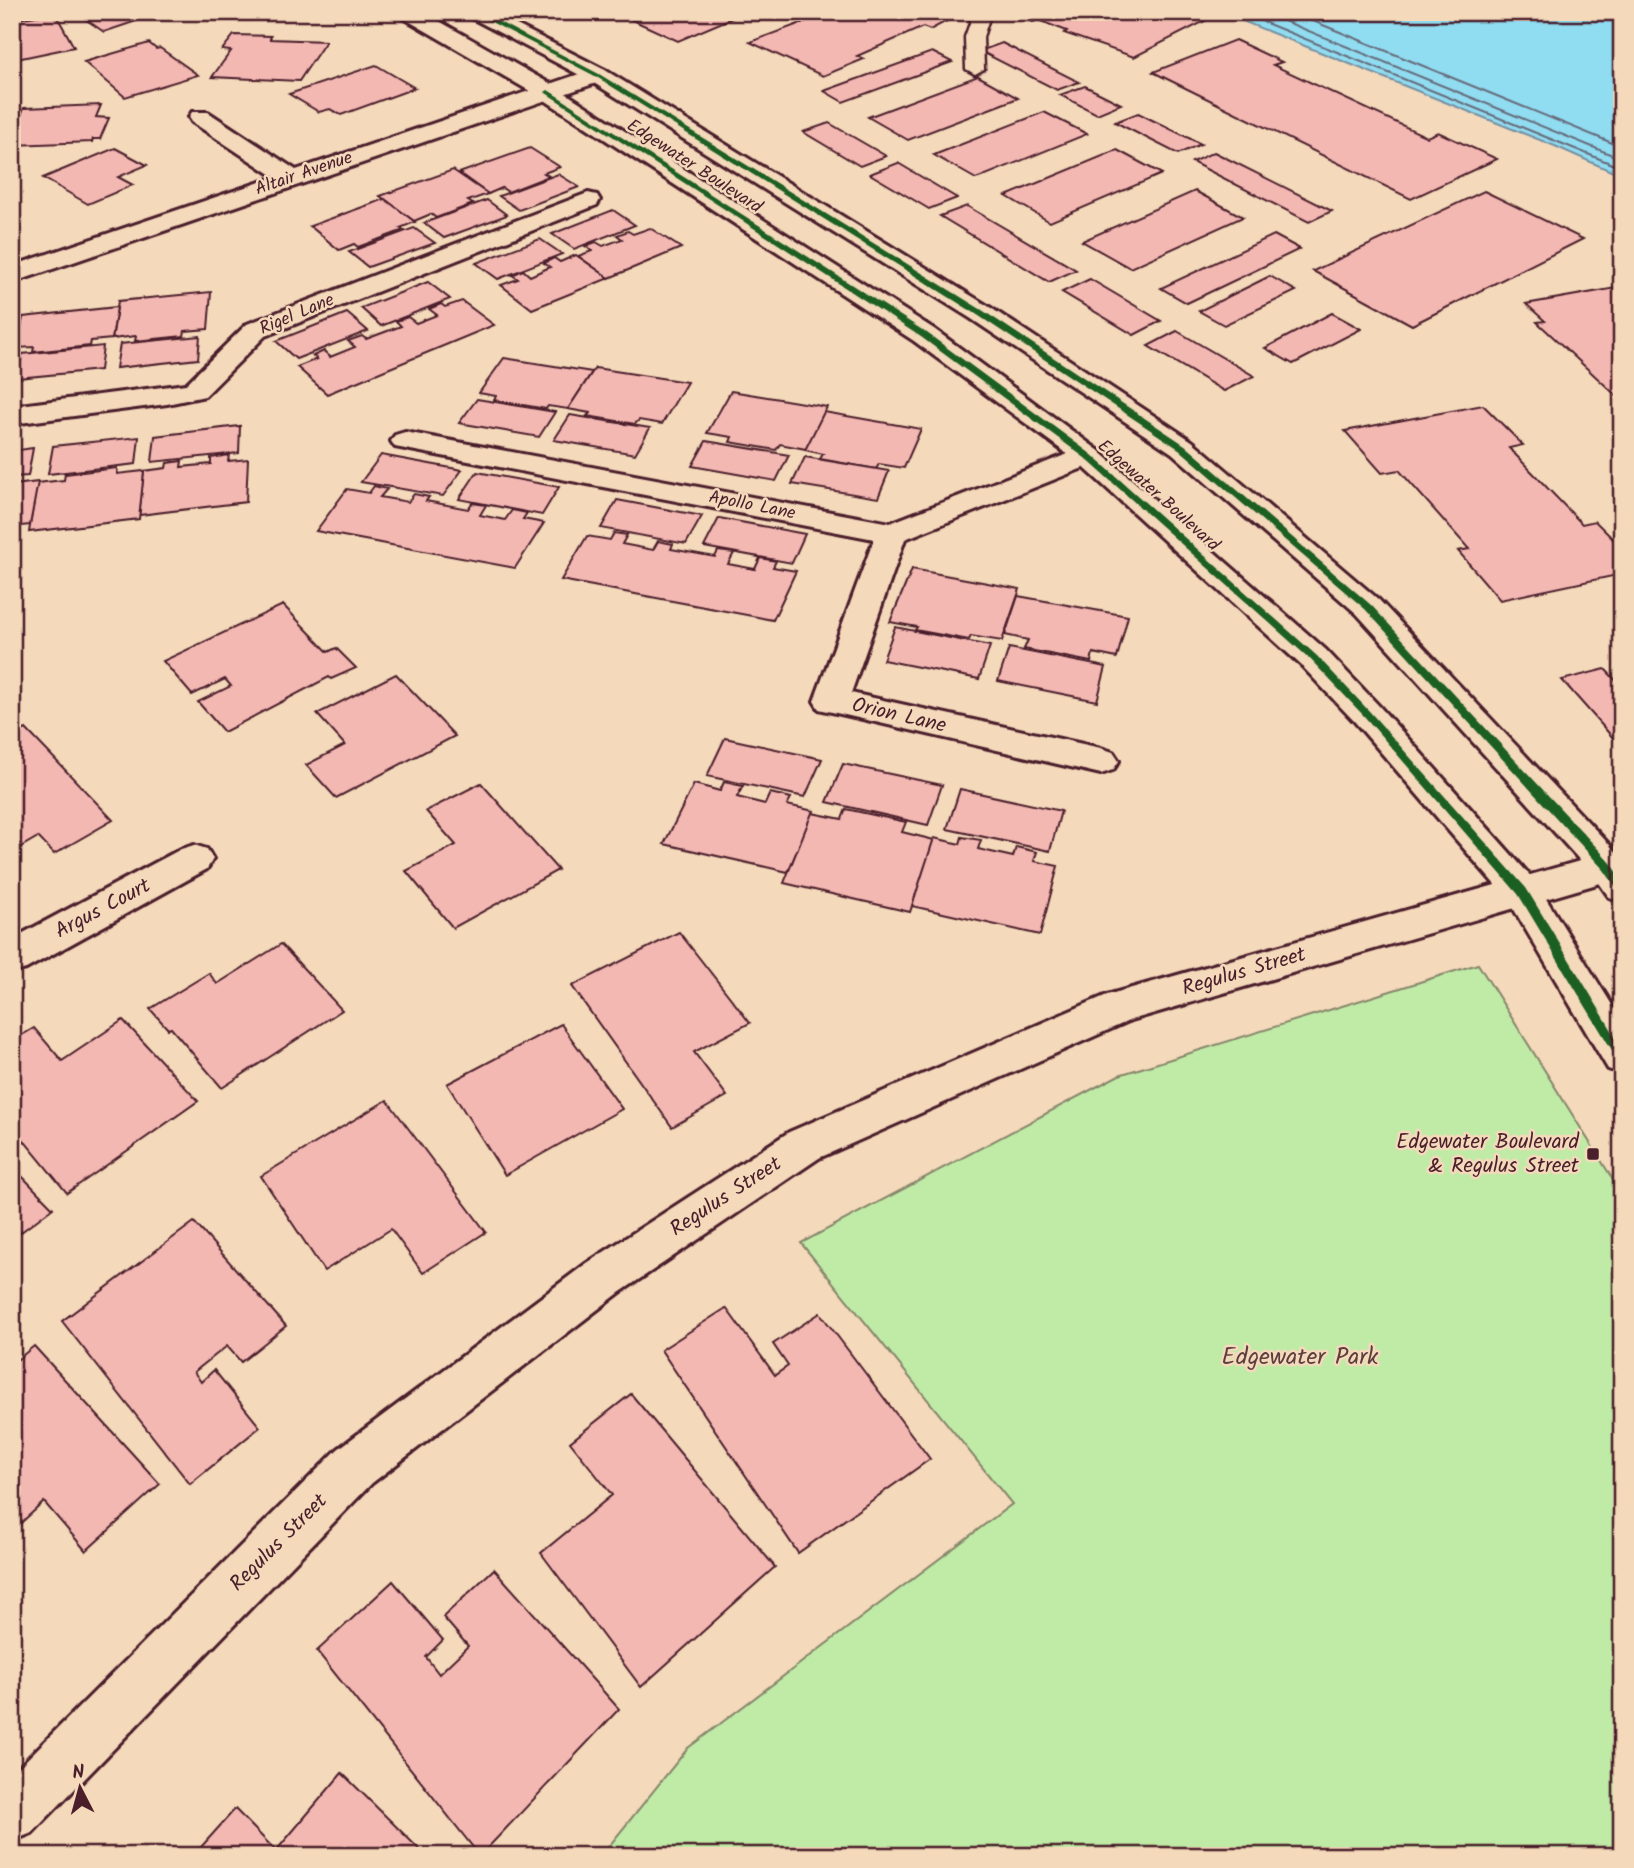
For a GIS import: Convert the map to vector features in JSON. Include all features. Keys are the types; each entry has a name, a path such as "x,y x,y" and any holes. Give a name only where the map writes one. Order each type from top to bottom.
{"street":[{"name":"Edgewater Boulevard","path":"407,12 548,92 924,335 1088,456 1314,658 1367,714 1522,891 1622,1057"},
{"name":"Edgewater Boulevard","path":"475,12 597,75 979,312 1182,447 1368,607 1615,877"},
{"name":"Altair Avenue","path":"12,275 597,75"},
{"path":"200,117 292,178"},
{"name":"Rigel Lane","path":"12,415 167,396 195,390 256,330 589,200"},
{"name":"Apollo Lane","path":"405,441 892,533"},
{"path":"892,533 1088,456"},
{"name":"Orion Lane","path":"892,533 831,701 1101,761"},
{"name":"Argus Court","path":"12,958 194,859"},
{"name":"Regulus Street","path":"12,1813 355,1466 603,1278 804,1145 1121,1007 1522,891 1615,877"}],"lane":[{"path":"975,69 974,37 983,12"}],"green space":[{"name":"Edgewater Park","path":"1478,964 1622,1194 1622,1856 601,1856 688,1748 1012,1504 801,1243 1119,1075"}],"water":[{"path":"1220,12 1622,12 1622,176 1555,146"}],"building":[{"path":"59,12 61,17 58,18 74,47 12,60 12,20"},
{"path":"75,12 163,12 104,32"},
{"path":"615,12 746,12 678,41"},
{"path":"831,12 962,13 930,30 923,27 857,56 864,59 823,76 750,42"},
{"path":"1019,12 1180,12 1205,21 1134,57 1064,33 1067,31 1038,20 1033,22 1017,16 1023,14"},
{"path":"234,35 326,41 299,81 212,77 231,51 222,50"},
{"path":"1235,40 1282,62 1273,65 1427,137 1438,132 1497,159 1411,199 1153,72"},
{"path":"149,43 198,75 125,97 84,62"},
{"path":"1002,43 1079,82 1057,90 980,51"},
{"path":"932,52 952,62 843,102 824,91"},
{"path":"376,65 415,88 341,115 330,109 319,112 289,94"},
{"path":"978,76 1018,98 908,140 868,117"},
{"path":"1085,86 1121,104 1097,114 1060,95"},
{"path":"101,105 96,117 109,118 100,139 93,139 92,142 12,145 12,134 24,108"},
{"path":"1044,112 1087,134 976,179 934,155"},
{"path":"1138,113 1201,144 1178,154 1115,122"},
{"path":"829,123 886,156 860,166 803,132"},
{"path":"115,148 147,165 118,177 133,185 88,204 43,178"},
{"path":"530,148 560,167 544,173 549,176 508,192 502,188 488,194 459,173"},
{"path":"1117,150 1162,174 1050,222 1006,196"},
{"path":"1214,152 1332,211 1309,222 1192,162"},
{"path":"898,163 957,198 929,209 870,174"},
{"path":"453,170 488,194 468,201 473,204 436,218 431,214 414,221 380,196"},
{"path":"558,174 579,187 519,210 499,196"},
{"path":"1195,191 1243,217 1130,268 1082,241"},
{"path":"1484,191 1583,239 1412,325 1313,271"},
{"path":"385,199 415,222 400,228 404,230 358,247 354,244 339,250 310,226"},
{"path":"487,200 507,215 444,238 424,223"},
{"path":"967,206 1076,270 1049,282 940,216"},
{"path":"613,210 635,225 574,249 552,234"},
{"path":"414,228 435,243 368,267 349,252"},
{"path":"650,228 681,248 609,278 578,256 592,251 585,246 596,242 603,246 622,239 617,235 628,231 633,234"},
{"path":"1274,235 1300,249 1187,303 1161,288"},
{"path":"540,239 562,254 498,279 476,263"},
{"path":"576,255 609,278 532,309 501,285 518,279 512,275 523,270 530,276 550,267 544,263 554,258 560,262"},
{"path":"1270,276 1296,291 1224,325 1199,311"},
{"path":"1090,279 1161,321 1134,335 1062,292"},
{"path":"428,282 450,299 381,326 361,308"},
{"path":"1622,287 1622,401 1537,322 1545,321 1526,304"},
{"path":"211,292 208,329 185,331 184,336 135,341 136,336 112,339 118,301"},
{"path":"462,301 494,325 327,394 297,367 317,359 313,356 324,351 330,357 355,347 348,341 362,336 366,339 401,326 396,321 408,317 416,323 437,315 429,309"},
{"path":"117,307 112,339 91,341 90,346 33,352 34,347 17,348 23,317"},
{"path":"347,313 368,331 296,359 276,341"},
{"path":"1332,313 1361,329 1293,364 1265,348"},
{"path":"1177,331 1254,376 1224,391 1148,346"},
{"path":"200,336 198,359 116,368 120,344"},
{"path":"103,346 100,370 17,378 22,354"},
{"path":"504,358 592,372 568,409 548,406 546,409 494,400 496,396 479,393"},
{"path":"595,368 687,382 662,424 639,420 635,424 587,416 590,413 568,409"},
{"path":"731,391 827,407 806,449 780,444 776,450 730,442 732,437 707,433"},
{"path":"477,399 555,412 539,437 459,423"},
{"path":"1483,405 1523,445 1509,448 1582,524 1595,521 1622,548 1622,574 1500,600 1458,551 1469,549 1399,470 1382,473 1345,431"},
{"path":"824,412 921,429 904,468 879,464 876,469 820,459 823,454 805,450"},
{"path":"570,415 650,428 635,454 554,440"},
{"path":"240,426 239,453 152,462 155,436"},
{"path":"139,437 136,464 48,474 53,446"},
{"path":"706,441 789,455 776,481 692,466"},
{"path":"33,448 28,476 12,477 12,451"},
{"path":"229,455 228,461 248,459 246,502 139,515 144,471 166,468 167,463 182,461 181,467 211,464 211,458"},
{"path":"381,455 462,470 443,496 361,482"},
{"path":"805,457 889,471 878,498 792,484"},
{"path":"117,468 117,474 144,471 139,519 29,532 37,483 64,480 65,474"},
{"path":"477,472 559,487 542,515 459,499"},
{"path":"12,480 15,480 14,485 38,482 30,525 12,527"},
{"path":"374,486 387,489 380,497 408,502 414,494 429,497 426,501 468,509 472,503 486,505 480,515 505,520 512,510 527,513 523,519 544,523 515,568 316,531 347,489 369,493"},
{"path":"617,500 702,516 686,544 601,528"},
{"path":"719,518 805,534 792,563 704,547"},
{"path":"614,533 627,535 622,544 653,550 658,541 673,544 671,549 715,557 718,551 734,553 728,564 755,569 760,558 776,561 773,567 796,571 773,620 561,580 587,536 610,540"},
{"path":"912,569 1020,589 1002,641 971,636 969,640 915,630 917,627 890,622"},
{"path":"1018,596 1128,616 1117,658 1093,653 1091,662 1024,649 1028,640 1005,635"},
{"path":"283,605 328,652 336,648 356,668 331,679 329,677 224,732 198,702 231,686 225,679 192,695 163,661"},
{"path":"895,627 990,646 979,679 883,660"},
{"path":"1009,648 1106,667 1097,701 998,681"},
{"path":"1605,669 1622,687 1622,748 1562,680"},
{"path":"396,674 455,736 336,798 306,765 345,745 317,714"},
{"path":"26,729 113,820 54,854 38,837 12,852 12,736"},
{"path":"725,738 822,759 805,797 707,776"},
{"path":"843,764 942,785 928,825 827,802"},
{"path":"724,782 743,786 737,797 765,804 770,793 791,798 787,805 814,811 788,872 664,844 694,784 720,791"},
{"path":"481,783 558,870 453,928 406,871 456,845 426,811"},
{"path":"960,789 1061,811 1050,851 947,829"},
{"path":"846,809 906,822 902,832 934,840 910,912 784,883 812,813 842,819"},
{"path":"962,837 981,840 978,849 1013,857 1016,847 1037,852 1034,861 1058,866 1040,935 912,906 934,838 960,844"},
{"path":"679,932 750,1023 694,1052 727,1096 672,1127 572,986"},
{"path":"281,944 342,1010 222,1088 171,1028 168,1029 150,1009 209,973 217,984"},
{"path":"123,1020 198,1101 67,1193 12,1126 12,1041 34,1028 62,1061"},
{"path":"561,1024 622,1109 505,1175 447,1084"},
{"path":"387,1100 486,1232 423,1273 391,1229 324,1271 261,1176"},
{"path":"12,1166 53,1208 12,1239"},
{"path":"194,1222 286,1326 241,1362 227,1346 194,1372 201,1382 214,1370 260,1427 190,1484 62,1321"},
{"path":"726,1308 775,1375 788,1366 773,1344 820,1313 930,1459 798,1553 661,1350"},
{"path":"34,1346 160,1484 86,1551 44,1502 12,1531 12,1364"},
{"path":"631,1394 775,1567 641,1687 541,1553 612,1495 570,1442"},
{"path":"494,1569 619,1709 480,1856 317,1651 393,1581 443,1640 426,1657 439,1674 468,1646 443,1617"},
{"path":"342,1773 426,1856 193,1856 235,1809 276,1851"}],"cycle path":[{"path":"475,12 597,75 979,312 1182,447 1368,607 1608,867 1622,887"},
{"path":"548,92 924,335 1088,456 1314,658 1367,714 1522,891 1622,1057"}],"place":[{"name":"Edgewater Boulevard & Regulus Street","path":"1593,1154"}]}
